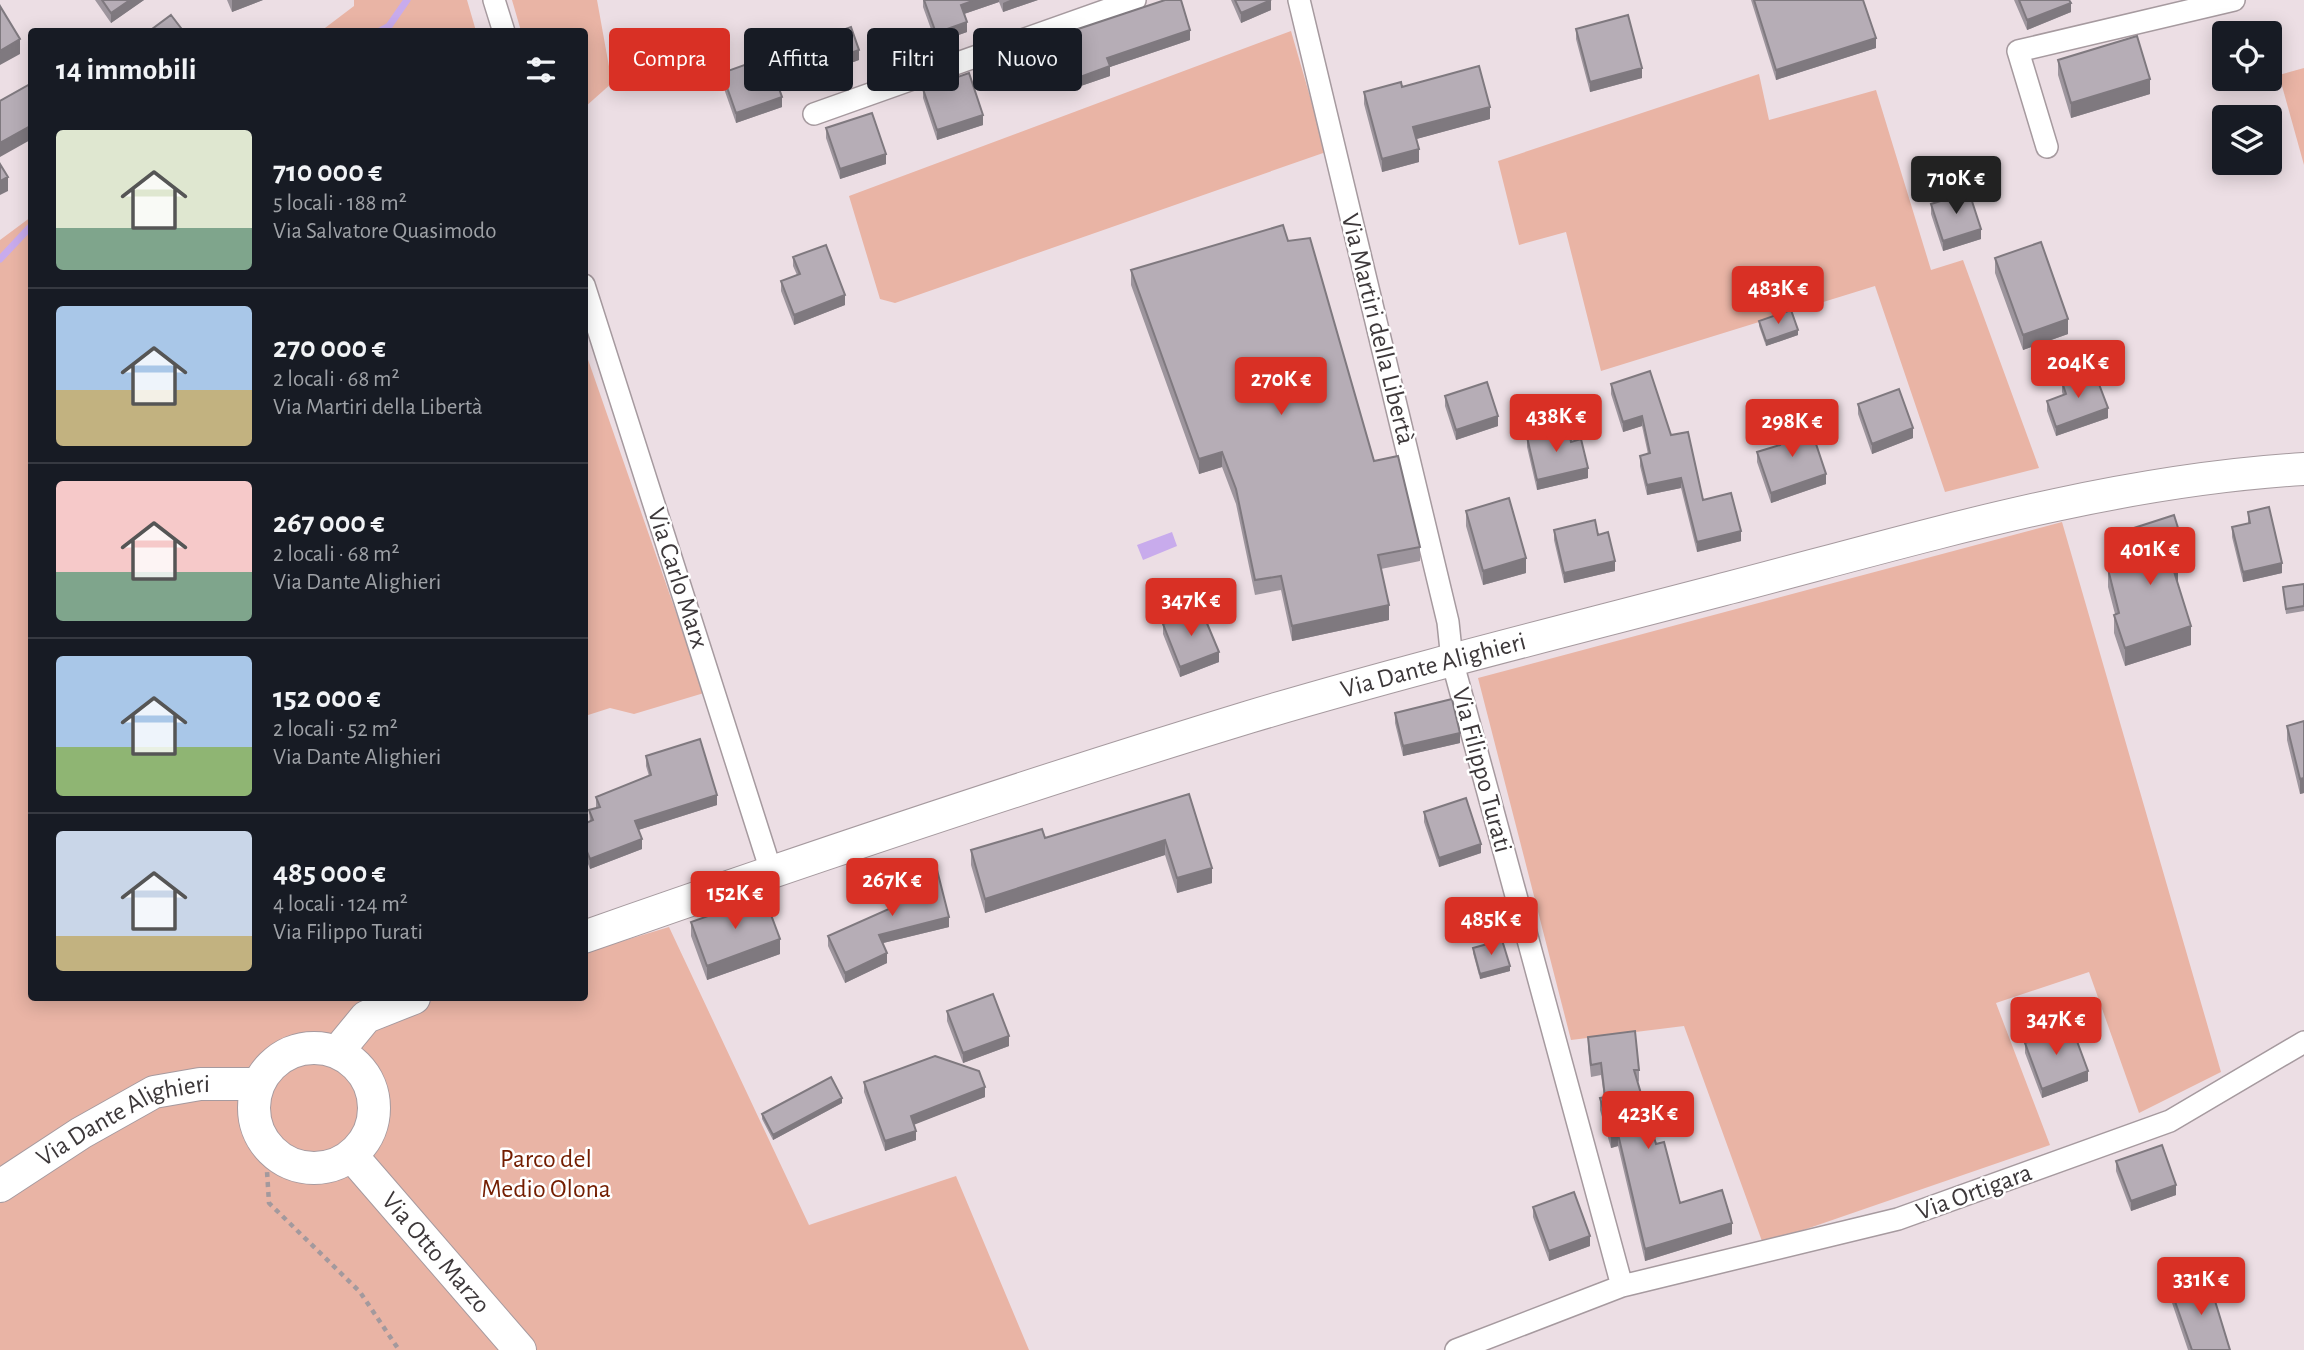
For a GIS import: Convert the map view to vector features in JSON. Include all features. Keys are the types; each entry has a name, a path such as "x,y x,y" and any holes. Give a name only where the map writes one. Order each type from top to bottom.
{"street":[{"path":"494,0 503,28"},
{"path":"814,114 1135,0"},
{"name":"Via Martiri della Libertà","path":"1299,0 1448,622 1452,660"},
{"path":"2047,148 2018,51 2234,0"},
{"name":"Via Carlo Marx","path":"588,298 771,871"},
{"name":"Via Dante Alighieri","path":"588,936 771,871 1225,725 1452,660 2072,501 2197,479 2304,469"},
{"name":"Via Filippo Turati","path":"1452,660 1622,1286"},
{"path":"338,1051 366,1017 406,1001"},
{"name":"Via Ortigara","path":"1456,1350 1622,1286 1911,1214 2170,1121 2304,1042"},
{"path":"257,1084 277,1059 307,1047 338,1051 363,1071 375,1100 371,1131 352,1156 326,1167 298,1166 273,1153"},
{"name":"Via Dante Alighieri","path":"0,1186 81,1133 154,1092 200,1084 257,1084 253,1109 259,1133 273,1153"},
{"name":"Via Otto Marzo","path":"352,1156 520,1350"}],"path":[{"path":"273,1153 267,1171 269,1203 360,1292 399,1350"}],"green space":[{"path":"354,0 467,0 475,28 325,28 354,6"},
{"path":"512,0 597,0 609,66 609,86 588,104 588,28 520,28"},
{"path":"1291,31 1326,152 895,303 880,299 849,196"},
{"path":"2304,68 2304,165 2282,86 2282,74"},
{"path":"1759,74 1769,120 1876,90 1931,270 1963,260 2039,468 1945,492 1875,286 1601,371 1566,232 1519,245 1498,161"},
{"name":"Parco del Medio Olona","path":"28,219 28,1001 588,1001 588,936 593,950 669,927 809,1225 956,1176 1029,1350 0,1350 0,240"},
{"path":"588,360 704,693 634,714 610,708 588,715"},
{"path":"2062,522 2221,1072 2139,1113 2089,972 1996,1003 2050,1145 1763,1244 1684,1026 1571,1040 1478,678"}],"shaded area":[{"path":"1172,532 1177,546 1143,560 1137,545"}],"building":[{"path":"102,0 130,0 111,13"},
{"path":"924,0 975,0 961,5 967,22 950,28 934,28"},
{"path":"1165,0 1181,0 1190,30 1107,58 1110,66 1082,76 1081,28"},
{"path":"1235,0 1271,0 1241,13"},
{"path":"1754,0 1863,0 1876,38 1776,70"},
{"path":"2019,0 2069,0 2071,3 2027,20"},
{"path":"0,6 20,39 0,51"},
{"path":"171,15 181,28 153,28"},
{"path":"1628,15 1642,68 1590,82 1576,29"},
{"path":"853,33 859,50 853,52"},
{"path":"2137,36 2150,79 2071,103 2058,60"},
{"path":"744,65 744,91 780,91 782,97 736,113 728,91 730,70"},
{"path":"1479,66 1490,107 1413,127 1419,149 1382,159 1364,92 1401,82 1402,87"},
{"path":"969,73 983,115 937,130 924,91 959,91 959,76"},
{"path":"28,85 28,127 0,143 0,101"},
{"path":"872,113 886,154 840,169 826,128"},
{"path":"0,164 8,177 0,181"},
{"path":"1969,192 1981,229 1943,241 1931,204"},
{"path":"1283,225 1288,241 1310,238 1374,461 1398,456 1420,547 1378,555 1389,605 1292,626 1281,576 1255,580 1236,489 1222,452 1199,459 1131,270"},
{"path":"2041,242 2068,319 2023,335 1995,258"},
{"path":"826,245 845,295 794,315 781,281 800,274 793,257"},
{"path":"1791,310 1798,330 1766,341 1759,321"},
{"path":"1650,371 1671,435 1688,432 1703,500 1731,493 1741,531 1697,542 1681,478 1647,485 1640,456 1650,453 1642,416 1623,422 1611,384"},
{"path":"2094,371 2108,408 2056,427 2047,401 2066,394 2062,382"},
{"path":"1487,382 1498,416 1456,430 1445,396"},
{"path":"1899,389 1913,428 1872,444 1858,404"},
{"path":"1809,423 1826,474 1771,493 1757,452 1780,445 1776,434"},
{"path":"1568,427 1571,442 1581,439 1588,468 1537,480 1527,437"},
{"path":"1509,498 1526,558 1483,571 1466,511"},
{"path":"2269,507 2282,563 2243,572 2232,527 2250,523 2248,512"},
{"path":"2174,515 2183,544 2173,547 2178,564 2172,565 2191,626 2125,648 2114,615 2119,613 2108,569 2144,560 2134,528"},
{"path":"1595,520 1598,535 1608,532 1615,561 1564,573 1554,530"},
{"path":"2304,584 2304,606 2286,609 2283,587"},
{"path":"1201,609 1219,652 1180,667 1163,624"},
{"path":"1452,699 1460,733 1403,746 1395,713"},
{"path":"2304,721 2304,778 2300,779 2287,726"},
{"path":"700,739 717,795 635,821 642,839 590,859 588,822 593,820 589,810 600,807 596,797 651,775 646,756"},
{"path":"1189,794 1212,868 1177,878 1165,840 985,899 971,850 1042,829 1045,838"},
{"path":"1466,798 1481,844 1439,858 1424,812"},
{"path":"936,866 949,917 879,935 887,953 845,973 828,936 898,905 891,877"},
{"path":"764,896 780,939 707,966 691,922"},
{"path":"1502,940 1510,966 1480,974 1473,948"},
{"path":"993,994 1009,1036 963,1053 947,1011"},
{"path":"2071,1025 2088,1071 2042,1089 2025,1043"},
{"path":"1635,1031 1639,1070 1634,1070 1656,1144 1664,1142 1680,1203 1722,1190 1732,1223 1645,1249 1618,1134 1611,1136 1600,1098 1605,1097 1601,1063 1591,1065 1588,1037"},
{"path":"935,1056 979,1071 985,1087 911,1116 916,1131 885,1141 864,1082"},
{"path":"831,1077 842,1098 773,1135 762,1114"},
{"path":"2162,1145 2176,1185 2131,1201 2116,1161"},
{"path":"1574,1192 1590,1236 1549,1251 1533,1207"},
{"path":"2208,1278 2230,1350 2192,1350 2171,1290"}],"waterway":[{"path":"385,28 407,0"},
{"path":"0,259 28,229"}]}
